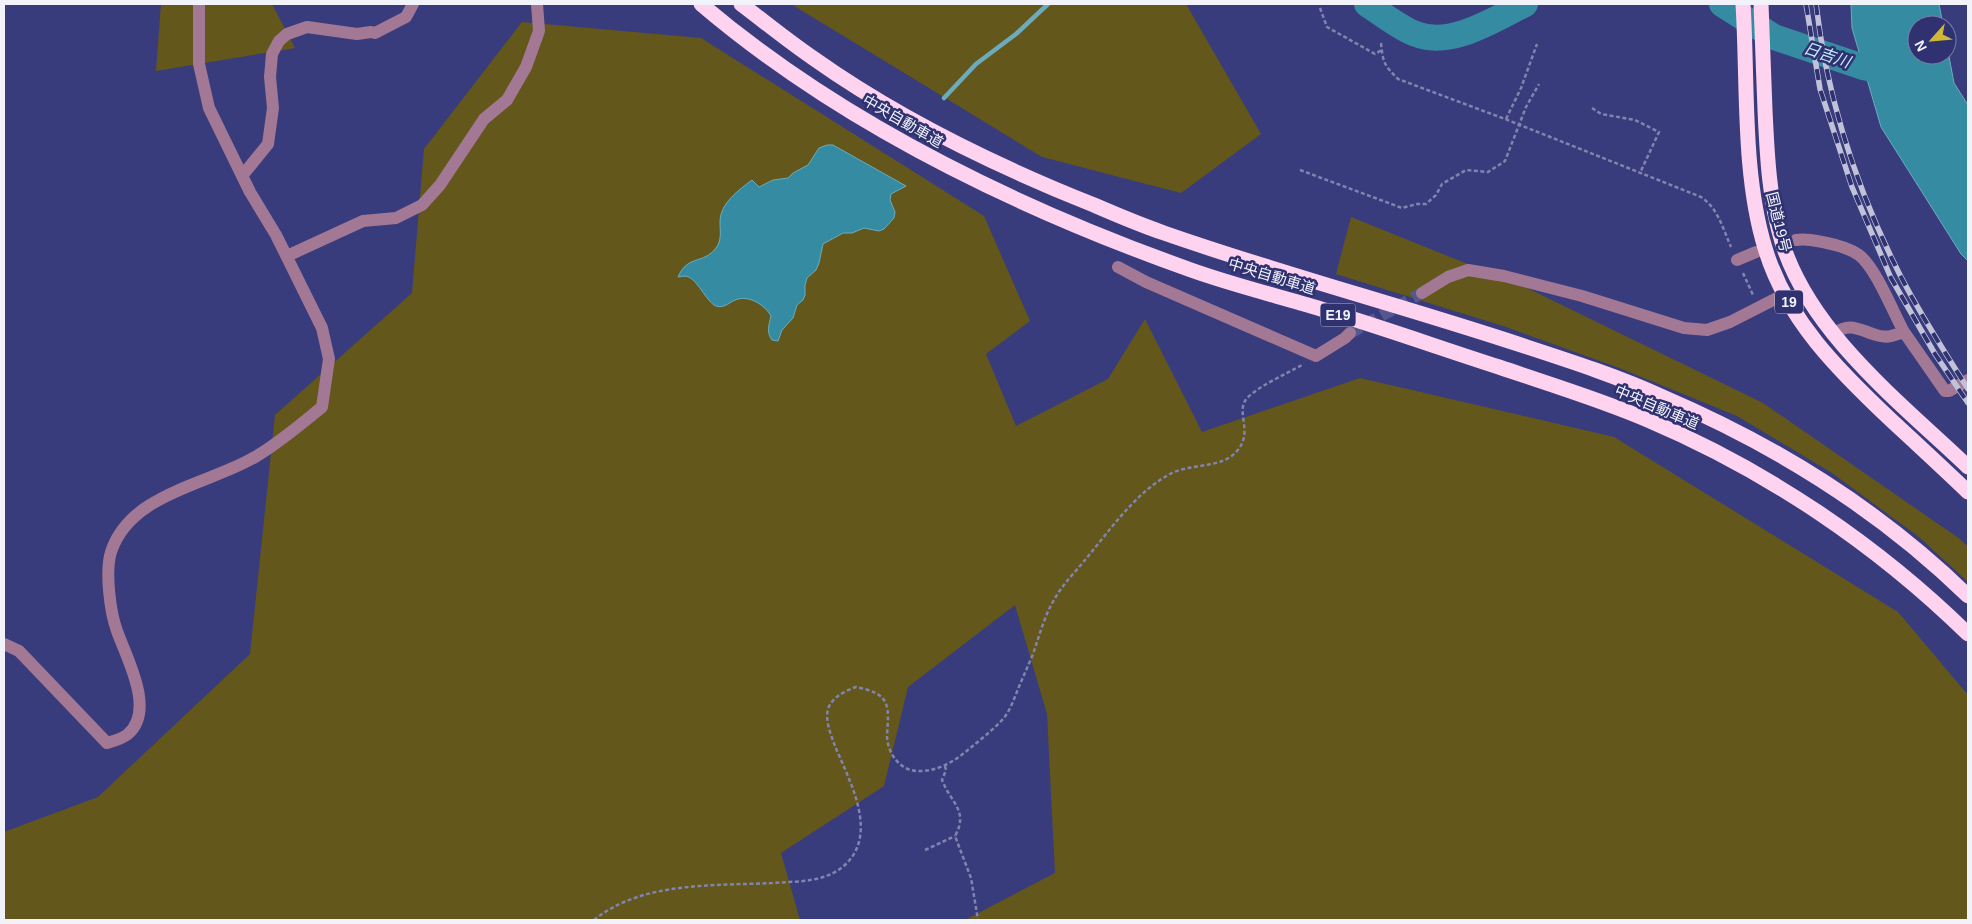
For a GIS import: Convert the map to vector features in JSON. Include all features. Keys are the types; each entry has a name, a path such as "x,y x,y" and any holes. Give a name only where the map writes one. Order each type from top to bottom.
{"highway":[{"name":"中央自動車道","path":"701,4 794,74 856,115 980,183 1051,215 1193,271 1359,321 1580,394 1648,420 1714,451 1769,481 1837,525 1892,565 1938,604 1968,634"},
{"name":"中央自動車道","path":"741,4 813,59 877,99 944,137 1040,183 1162,233 1260,265 1450,321 1590,368 1662,396 1728,427 1784,458 1845,496 1906,541 1968,596"},
{"name":"国道19号","path":"1743,4 1752,183 1765,249 1785,294 1810,335 1832,362 1968,492"},
{"name":"国道19号","path":"1761,6 1771,189 1782,241 1793,270 1804,292 1833,334 1859,363 1968,467"}],"street":[{"path":"4,644 19,651 107,743 130,733 138,718 139,692 136,678 116,629 108,576 110,554 118,535 136,516 158,499 216,477 256,457 322,407 329,359 322,328 287,256 242,176 209,108 199,64 199,4"},
{"path":"242,176 268,144 273,108 270,77 272,54 279,41 287,34 307,27 357,34 375,33 406,17 413,4"},
{"path":"287,256 363,221 396,218 422,205 440,185 484,119 507,100 526,66 539,30 537,4"},
{"path":"1796,240 1810,239 1832,244 1860,256 1875,276 1904,332 1939,385 1945,391 1949,391 1968,380"},
{"path":"1737,260 1756,252"},
{"path":"1118,266 1146,282 1316,356 1350,333"},
{"path":"1422,293 1448,277 1468,270 1504,276 1582,296 1684,328 1707,330 1730,322 1785,294"},
{"path":"1833,334 1841,328 1852,327 1861,328 1880,336 1892,336 1904,332"}],"path":[{"path":"1320,8 1326,27 1375,54 1382,50"},
{"path":"1381,43 1382,60 1388,70 1398,79 1506,119 1701,197 1710,203 1759,308"},
{"path":"1506,119 1521,88 1537,44"},
{"path":"1300,170 1402,208 1426,204 1436,195 1442,184 1466,170 1488,172 1505,161 1526,107 1539,84"},
{"path":"1592,108 1601,114 1635,120 1659,132 1640,173"},
{"path":"594,920 623,902 665,891 703,886 814,880 833,874 842,867 849,861 856,848 862,829 856,801 830,733 828,708 836,697 856,686 866,688 883,698 890,718 888,744 898,763 906,768 920,772 945,766 964,754 1003,719 1010,708 1033,653 1040,629 1056,596 1118,519 1150,488 1172,473 1219,462 1236,453 1244,436 1244,401 1258,390 1285,376 1316,356"},
{"path":"925,850 955,836 962,819 942,780 946,770 945,766"},
{"path":"955,836 966,862 978,920"}],"shaded area":[{"path":"161,4 272,4 295,48 156,71"},
{"path":"791,4 1186,4 1261,134 1181,193 1042,157"},
{"path":"522,22 701,38 984,216 1030,321 986,354 1016,426 1108,379 1145,319 1202,432 1360,378 1614,437 1898,612 1968,695 1968,920 965,920 1055,873 1047,714 1015,605 908,687 884,786 781,853 800,920 4,920 4,832 98,797 250,654 275,415 412,293 424,149"},
{"path":"1351,217 1527,288 1763,403 1960,539 1968,547 1968,582 1919,537 1832,473 1737,416 1622,369 1506,327 1336,274"}],"water":[{"path":"1851,4 1939,4 1941,15 1907,15 1907,65 1951,65 1954,83 1968,105 1968,261 1961,254 1881,127 1852,28"},
{"path":"833,145 906,186 891,194 890,200 895,212 894,218 884,229 879,231 864,228 852,233 843,233 823,244 816,270 807,278 803,300 797,305 793,318 782,330 778,341 772,340 769,331 771,316 761,305 743,298 719,307 716,306 712,304 689,277 678,277 686,265 706,256 716,248 720,239 720,222 723,209 736,193 752,180 759,187 773,180 788,178 808,165 819,148"}],"waterway":[{"path":"944,98 976,64 1016,34 1048,4"},
{"name":"日吉川","path":"1367,4 1404,28 1416,34 1430,37 1458,35 1487,24 1525,4"},
{"name":"日吉川","path":"1722,4 1774,37 1863,67 1898,74"}],"tunnel":[{"path":"1350,333 1422,293"}],"railway":[{"path":"1806,4 1820,89 1852,187 1891,278 1935,354 1968,403"},
{"path":"1816,4 1821,39 1836,109 1857,177 1870,210 1884,243 1908,290 1968,389"}]}
